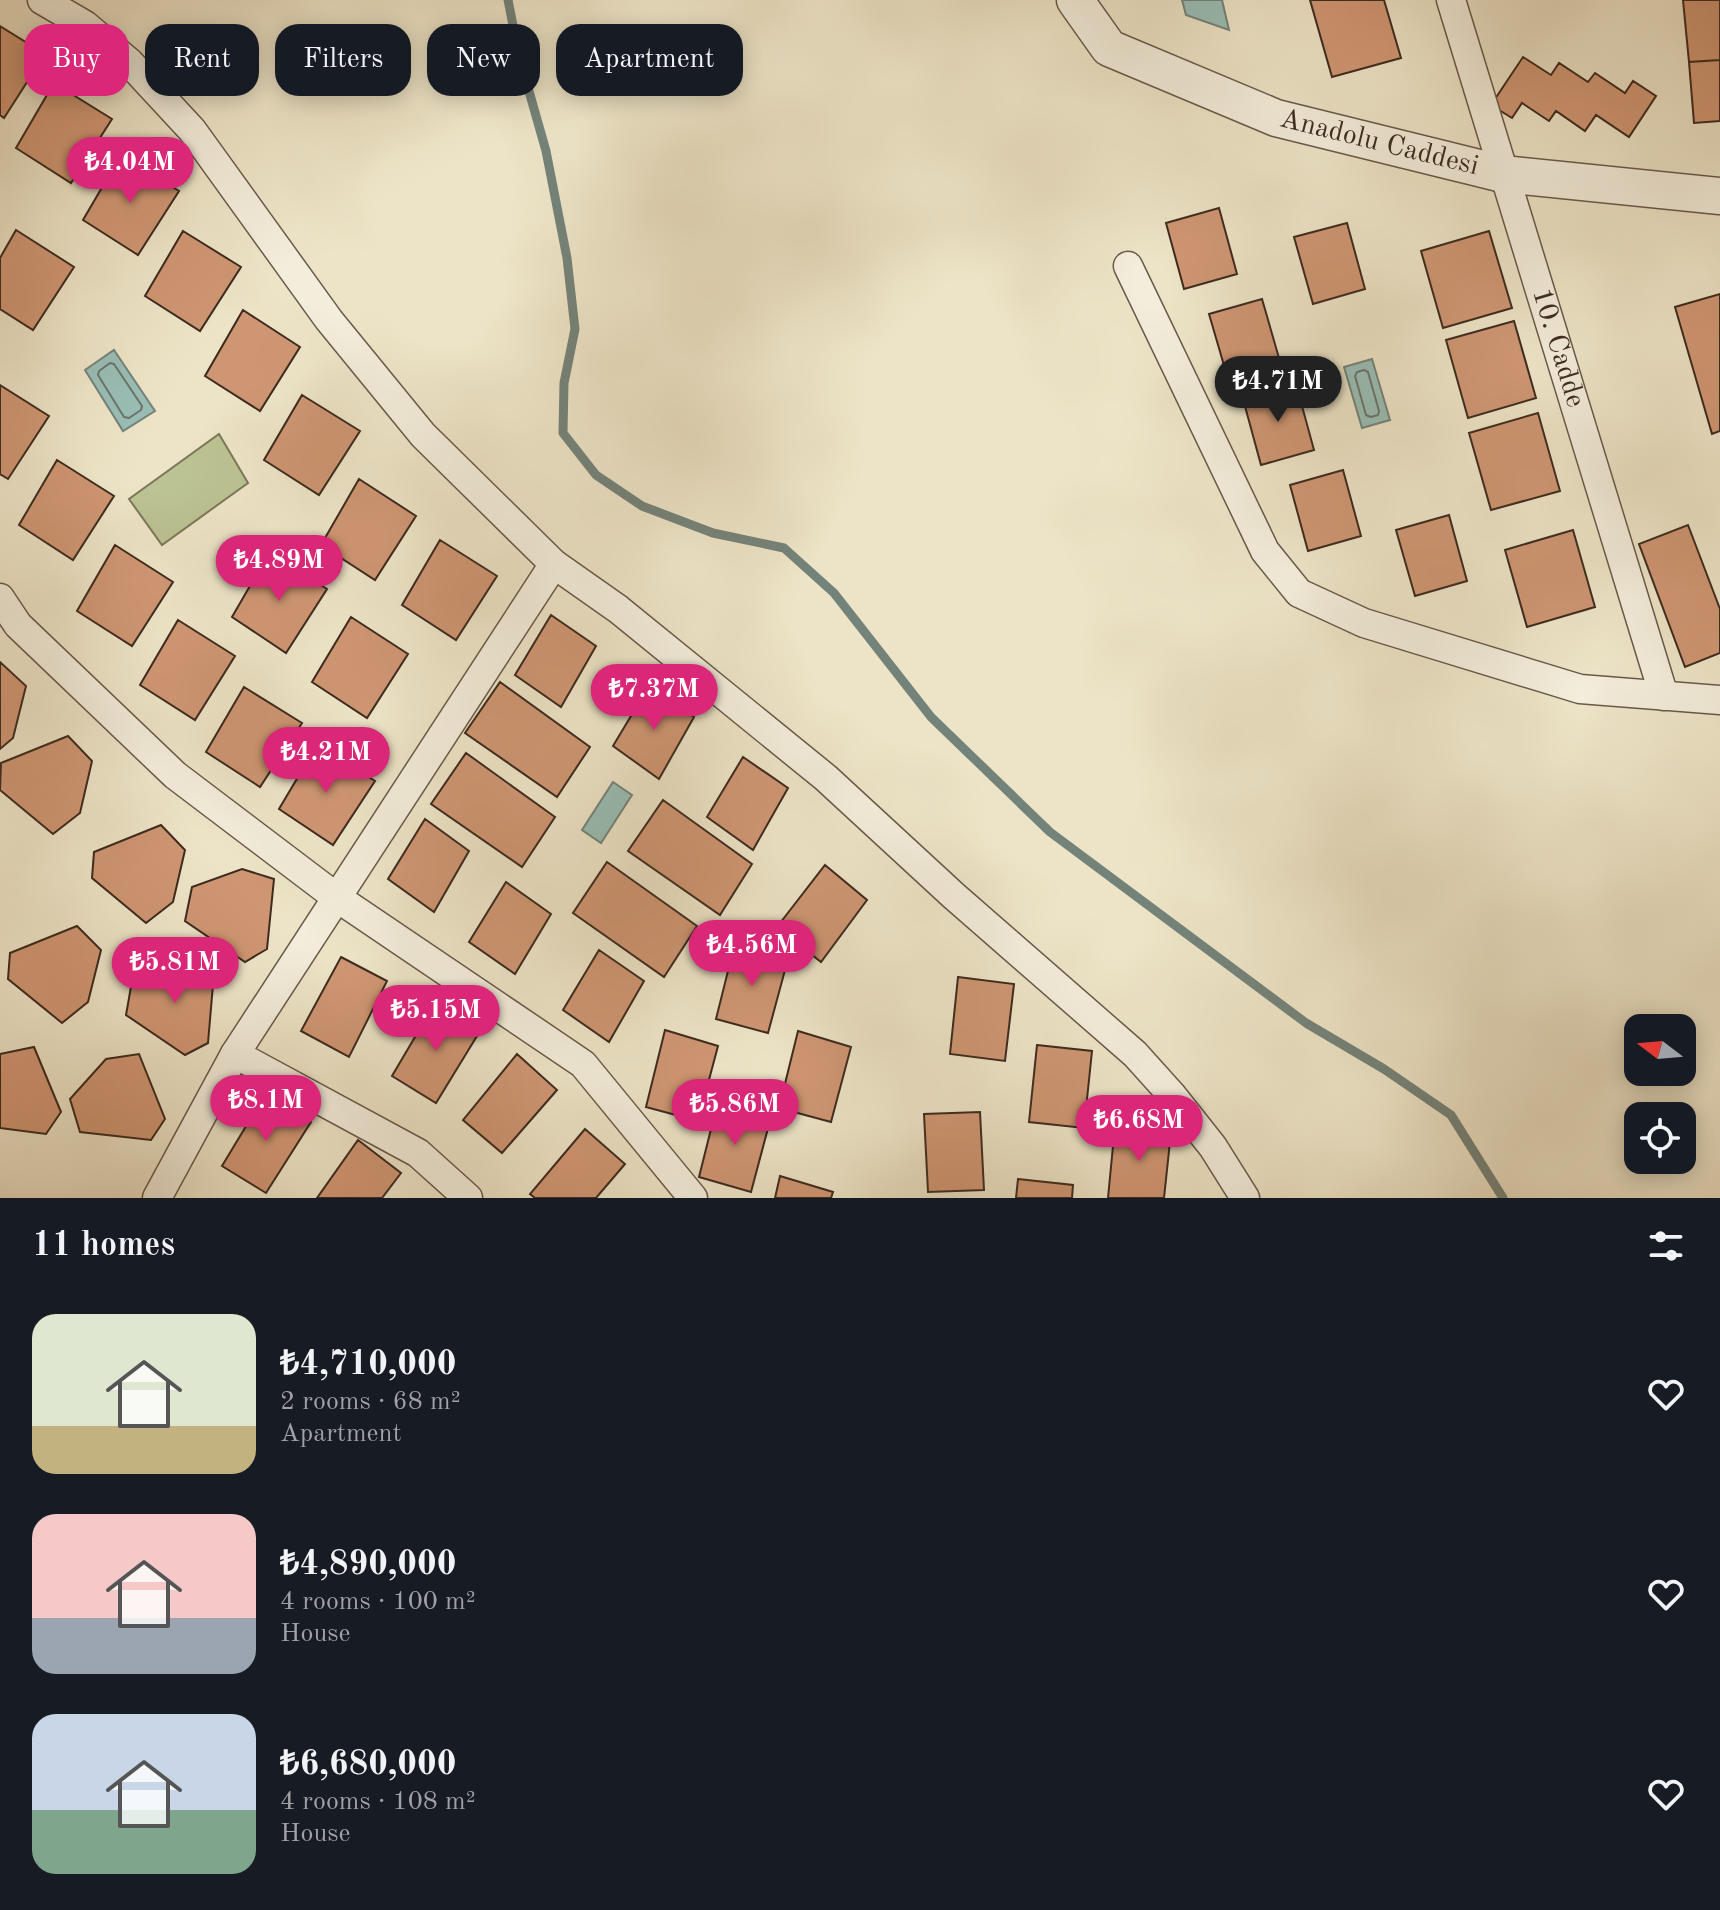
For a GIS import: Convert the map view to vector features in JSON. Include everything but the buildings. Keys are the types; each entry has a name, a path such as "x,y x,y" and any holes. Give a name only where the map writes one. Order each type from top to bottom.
{"street":[{"path":"42,0 85,25 129,62 192,130 329,320 423,435 554,564 618,609 826,778 954,896 1135,1054 1213,1147 1245,1198"},
{"name":"Anadolu Caddesi","path":"1075,0 1109,48 1276,118 1503,174 1720,196"},
{"name":"10. Cadde","path":"1451,0 1664,696"},
{"path":"1128,266 1265,551 1299,593 1364,623 1580,689 1720,700"},
{"path":"157,1198 235,1054 554,564"},
{"path":"0,598 18,625 175,775 336,897 583,1064 693,1198"},
{"path":"235,1054 418,1153 468,1198"}],"green space":[{"path":"219,434 248,483 162,545 129,499"}],"water":[{"path":"1182,0 1222,0 1229,30 1186,15"},
{"path":"114,350 155,411 123,431 85,370"},
{"path":"1372,359 1390,420 1362,428 1344,367"},
{"path":"613,782 632,795 601,843 582,830"}],"waterway":[{"path":"508,0 519,56 546,151 567,258 575,329 564,383 563,433 596,475 642,506 713,533 784,548 834,593 931,717 1050,832 1306,1023 1384,1069 1451,1115 1503,1198"}]}
